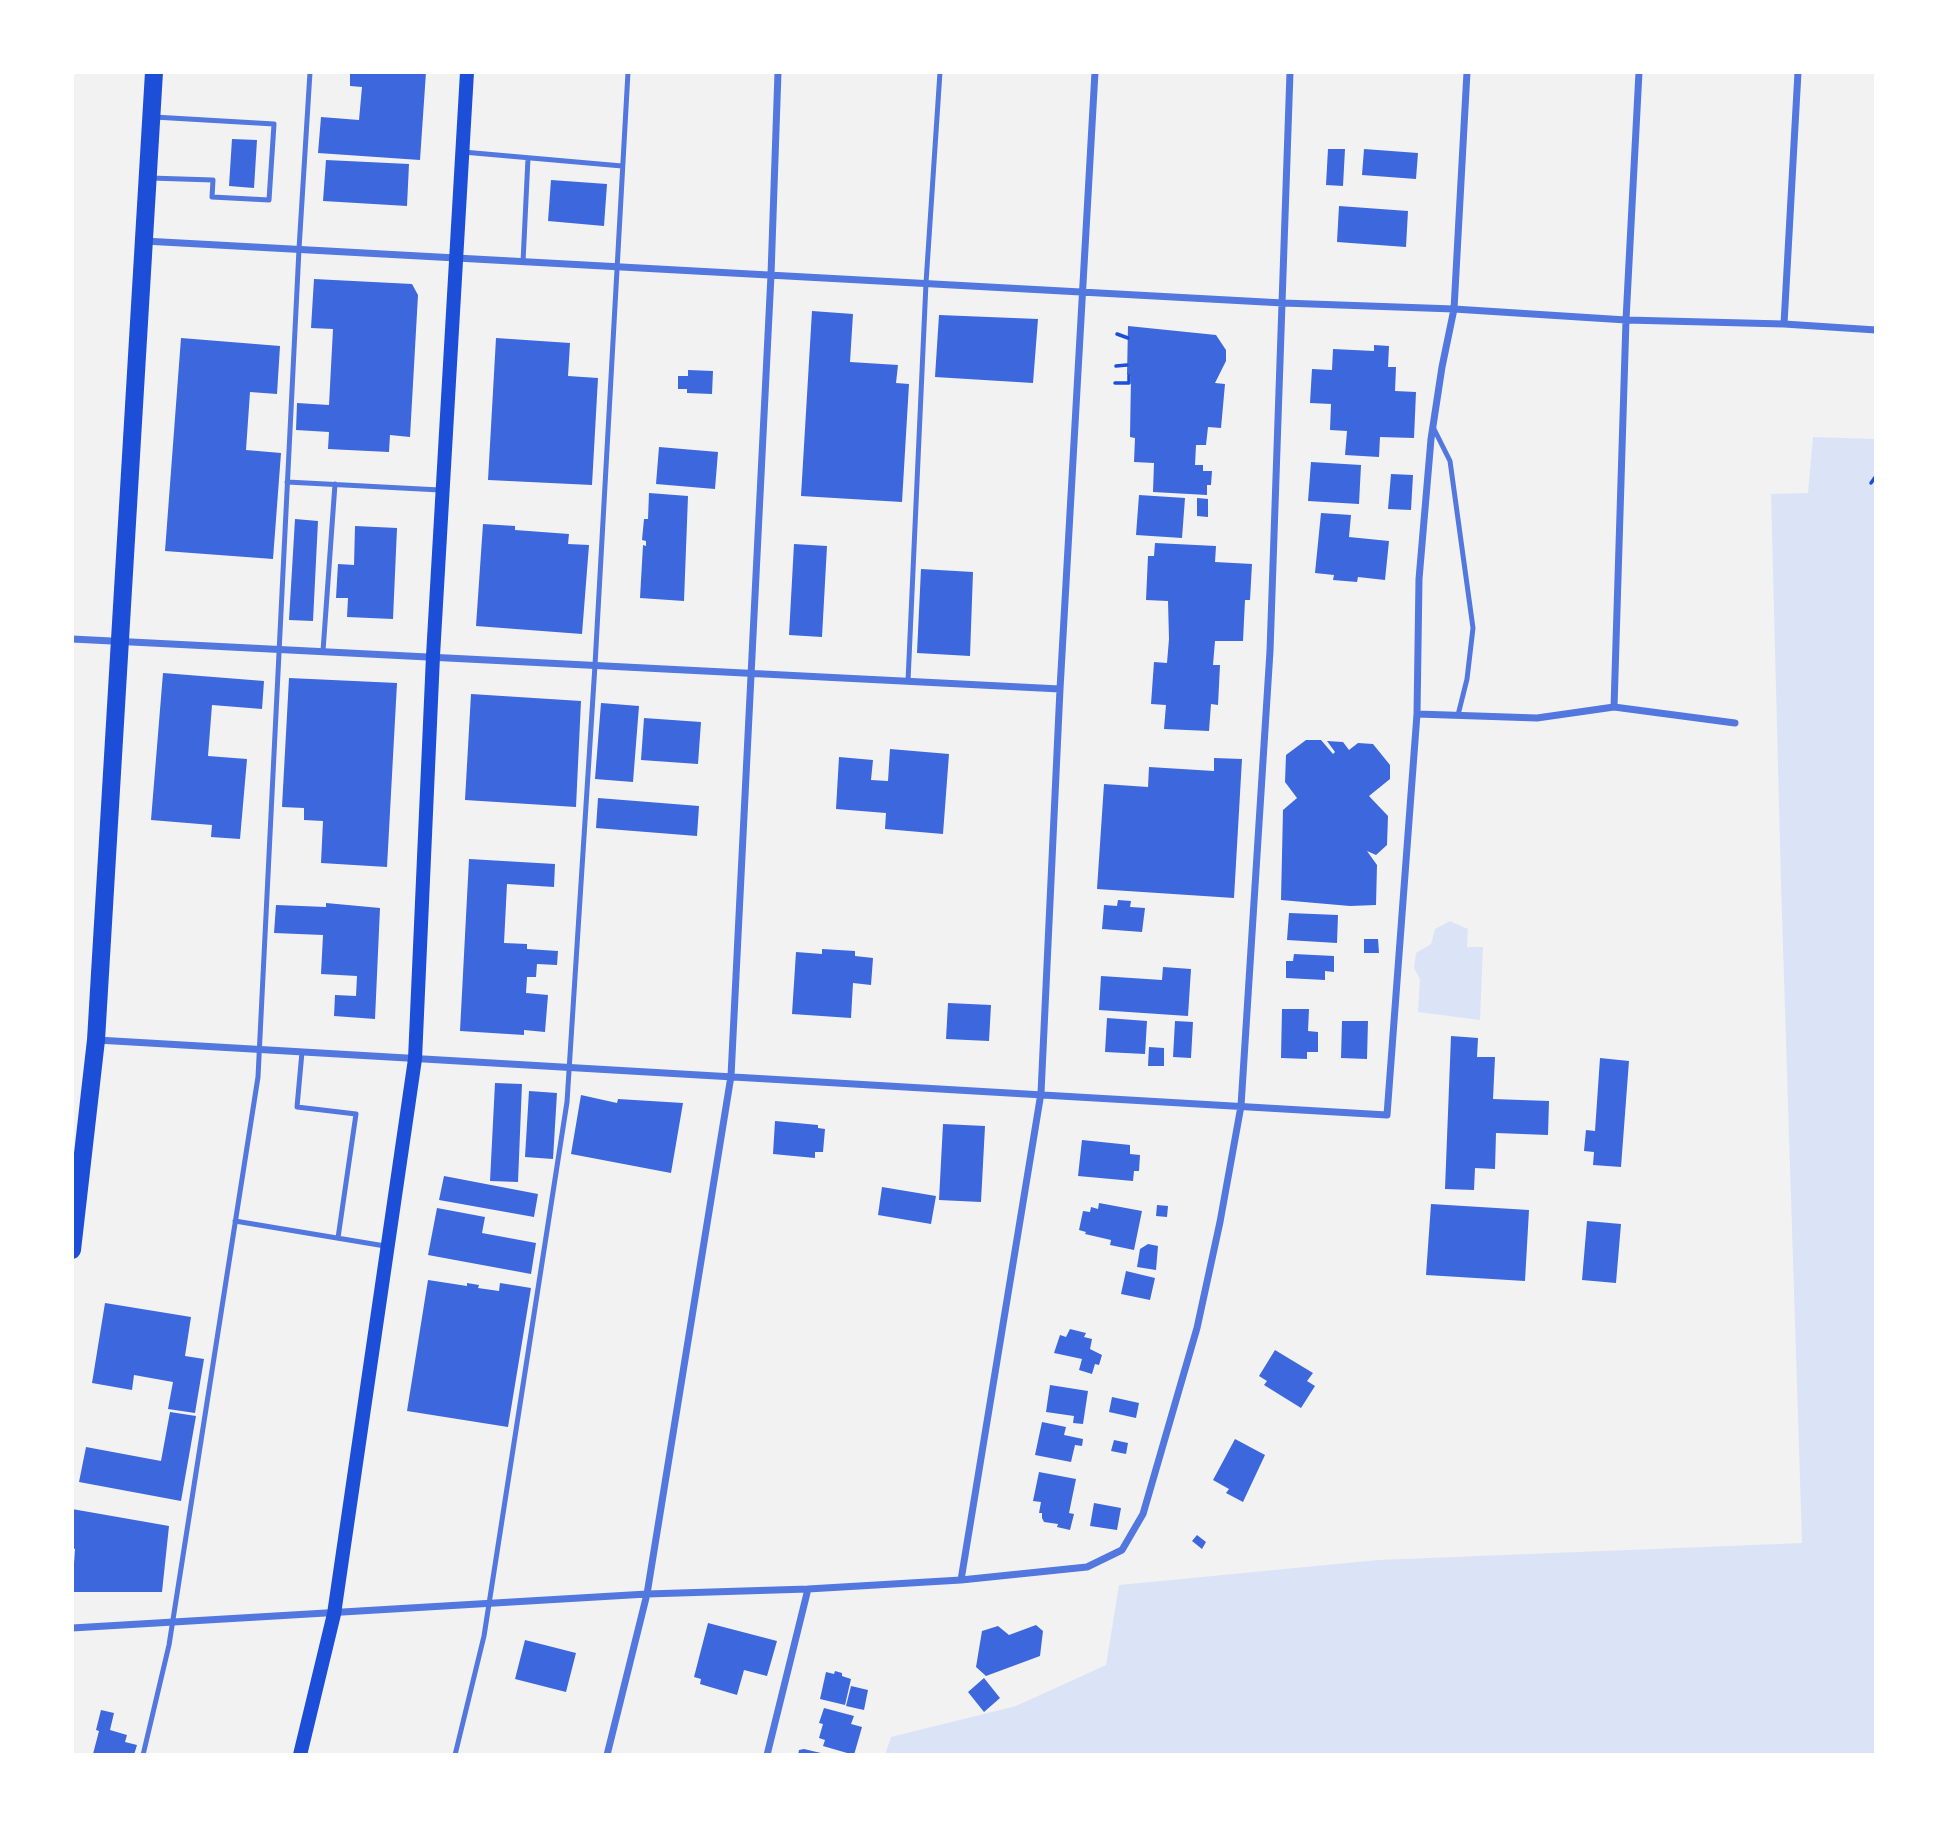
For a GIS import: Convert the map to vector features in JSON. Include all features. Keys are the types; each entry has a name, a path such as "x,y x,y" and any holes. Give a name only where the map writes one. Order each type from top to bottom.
{"main road":[{"path":"72,1250 96,1040 153,72"},
{"path":"300,1755 334,1614 415,1059 433,656 467,72"}],"street":[{"path":"607,1755 647,1594 731,1076 771,275 778,72"},
{"path":"961,1580 1041,1093 1060,689 1095,72"},
{"path":"72,1628 647,1594 808,1589 961,1580 1087,1567 1122,1550 1143,1514 1197,1328 1241,1106 1270,651 1290,72"},
{"path":"96,1040 1387,1115 1417,714 1419,579 1433,427 1454,309 1466,72"},
{"path":"1614,707 1626,320 1639,72"},
{"path":"1784,324 1798,72"},
{"path":"143,241 1083,293 1876,330"},
{"path":"72,639 1060,689"},
{"path":"1417,714 1537,718 1614,707 1735,723"},
{"path":"767,1755 808,1589"}],"lane":[{"path":"143,1755 169,1645 258,1077 310,72"},
{"path":"455,1755 484,1636 570,1066 628,72"},
{"path":"908,681 926,284 940,72"},
{"path":"147,177 213,180 212,197 269,200 274,124 151,117"},
{"path":"463,152 622,166"},
{"path":"523,262 528,158"},
{"path":"1433,427 1450,461 1473,628 1458,715"},
{"path":"287,482 443,490"},
{"path":"324,650 335,484"},
{"path":"302,1052 297,1107 356,1114 338,1238"},
{"path":"235,1220 388,1247"}],"path":[{"path":"1117,334 1128,338"},
{"path":"1116,366 1127,365"},
{"path":"1115,383 1129,383 1129,376"},
{"path":"1871,483 1876,476"}],"shaded area":[{"path":"1813,437 1876,439 1876,1755 885,1755 891,1737 1016,1706 1106,1665 1119,1585 1378,1560 1802,1543 1771,494 1808,493"},
{"path":"1450,921 1468,929 1467,947 1483,947 1480,1020 1418,1012 1420,979 1414,968 1416,953 1431,944 1435,929"}],"building":[{"path":"350,72 426,72 420,160 318,153 321,117 359,120 362,87 350,86"},
{"path":"232,139 257,140 254,188 229,186"},
{"path":"1328,149 1345,149 1343,186 1326,185"},
{"path":"1364,149 1418,153 1416,179 1362,175"},
{"path":"326,160 409,164 407,206 323,201"},
{"path":"551,180 607,184 604,226 548,221"},
{"path":"1339,206 1408,211 1406,247 1337,242"},
{"path":"314,279 412,284 418,295 410,437 390,435 389,452 328,449 329,432 296,430 297,403 329,405 333,329 311,328"},
{"path":"812,311 853,314 850,362 898,365 896,383 909,384 902,502 801,496"},
{"path":"939,315 1038,319 1033,383 935,377"},
{"path":"1128,326 1216,335 1226,350 1226,361 1215,383 1225,384 1221,428 1208,427 1206,445 1196,445 1195,465 1203,465 1203,471 1212,471 1207,495 1153,492 1154,463 1134,462 1135,438 1130,437 1131,376 1127,375"},
{"path":"181,338 280,346 277,394 250,392 246,450 281,453 273,559 165,551"},
{"path":"496,338 570,343 568,376 598,378 592,485 488,480"},
{"path":"1374,345 1389,346 1388,367 1396,367 1395,391 1416,392 1414,438 1380,437 1379,457 1345,455 1347,431 1330,430 1331,404 1310,403 1312,369 1332,370 1333,349 1374,351"},
{"path":"688,370 713,371 712,394 687,393 687,389 678,389 678,376 688,376"},
{"path":"659,447 718,452 715,489 656,484"},
{"path":"1311,462 1361,465 1359,504 1308,501"},
{"path":"1391,474 1413,475 1411,510 1388,509"},
{"path":"649,493 688,496 684,601 640,598 643,545 646,546 646,541 642,540 644,519 648,519"},
{"path":"1139,495 1185,498 1182,538 1136,535"},
{"path":"1197,498 1208,499 1208,517 1197,516"},
{"path":"1321,513 1351,515 1349,537 1389,541 1385,580 1358,577 1357,582 1333,580 1334,575 1315,573"},
{"path":"295,519 318,521 313,621 289,620"},
{"path":"483,524 515,526 515,530 569,534 568,544 589,545 582,634 476,626"},
{"path":"355,526 397,528 393,619 347,617 348,598 336,598 338,564 354,565"},
{"path":"1155,543 1216,546 1215,562 1252,564 1250,600 1245,600 1243,641 1215,641 1213,665 1220,665 1218,705 1211,704 1209,731 1164,729 1166,705 1151,704 1154,662 1167,663 1169,639 1168,601 1146,600 1148,556 1154,556"},
{"path":"794,544 827,546 822,637 789,635"},
{"path":"921,569 973,572 970,656 917,653"},
{"path":"163,673 264,681 262,709 212,705 208,756 247,759 240,839 211,837 212,825 151,820"},
{"path":"289,678 397,683 387,867 321,863 323,821 304,820 304,808 282,807"},
{"path":"471,694 581,701 576,807 465,800"},
{"path":"601,703 639,706 633,782 595,779"},
{"path":"644,718 701,722 698,764 641,760"},
{"path":"1306,740 1321,740 1333,754 1335,752 1327,741 1343,742 1349,750 1358,743 1373,744 1390,765 1390,779 1369,796 1388,816 1387,845 1376,855 1367,851 1377,865 1376,905 1350,906 1281,900 1283,810 1297,798 1285,782 1286,755"},
{"path":"890,749 949,754 943,834 885,829 886,813 836,809 839,757 873,760 871,780 888,781"},
{"path":"1214,758 1242,759 1234,898 1097,889 1104,784 1148,787 1149,767 1214,771"},
{"path":"598,798 699,806 697,836 596,828"},
{"path":"469,859 555,864 554,887 507,884 504,943 527,944 527,949 558,951 557,965 537,964 536,977 527,977 526,993 548,995 545,1032 524,1030 524,1035 460,1031"},
{"path":"1118,900 1131,901 1130,907 1145,908 1142,932 1102,929 1104,905 1117,906"},
{"path":"326,903 380,908 375,1019 334,1016 335,995 356,996 357,976 321,974 323,935 274,933 276,905 326,907"},
{"path":"1289,913 1338,915 1337,943 1287,940"},
{"path":"1364,939 1378,939 1379,953 1364,953"},
{"path":"822,949 855,951 855,956 873,958 871,985 853,983 851,1018 792,1014 796,952 822,954"},
{"path":"1294,954 1334,956 1334,972 1325,971 1325,980 1286,978 1286,961 1293,961"},
{"path":"1163,967 1191,969 1188,1016 1099,1010 1101,976 1162,980"},
{"path":"948,1003 991,1005 989,1041 946,1039"},
{"path":"1282,1009 1309,1009 1308,1031 1318,1032 1318,1052 1307,1052 1307,1059 1281,1058"},
{"path":"1107,1018 1147,1021 1145,1054 1105,1052"},
{"path":"1175,1021 1193,1022 1191,1058 1173,1057"},
{"path":"1342,1021 1368,1021 1367,1059 1341,1058"},
{"path":"1451,1036 1478,1038 1477,1057 1495,1057 1493,1099 1549,1101 1548,1135 1496,1133 1495,1169 1475,1168 1474,1190 1445,1189"},
{"path":"1149,1047 1164,1048 1164,1066 1148,1066"},
{"path":"1600,1058 1629,1061 1621,1167 1593,1165 1594,1152 1584,1151 1586,1130 1595,1131"},
{"path":"495,1083 522,1084 518,1182 490,1181"},
{"path":"529,1091 557,1093 553,1159 525,1157"},
{"path":"581,1095 617,1103 618,1099 683,1103 671,1173 571,1154"},
{"path":"775,1121 818,1125 818,1128 825,1129 823,1152 815,1152 815,1158 773,1154"},
{"path":"943,1124 985,1126 981,1202 939,1200"},
{"path":"1082,1140 1130,1145 1130,1154 1140,1155 1139,1171 1134,1171 1133,1181 1078,1176"},
{"path":"444,1176 538,1194 534,1217 439,1200"},
{"path":"882,1187 936,1196 931,1224 878,1215"},
{"path":"1099,1203 1142,1211 1134,1250 1110,1245 1111,1240 1079,1230 1083,1211 1090,1212 1091,1207 1098,1209"},
{"path":"1431,1204 1529,1210 1525,1281 1426,1275"},
{"path":"1157,1205 1168,1206 1167,1217 1156,1216"},
{"path":"437,1208 485,1217 482,1233 536,1243 531,1274 428,1255"},
{"path":"1587,1221 1621,1224 1616,1283 1582,1280"},
{"path":"1148,1244 1158,1246 1156,1270 1137,1267 1140,1249"},
{"path":"1126,1271 1155,1278 1150,1300 1121,1294"},
{"path":"428,1280 467,1286 467,1283 479,1285 478,1288 499,1291 500,1283 531,1288 508,1427 407,1411"},
{"path":"105,1303 191,1317 185,1356 204,1359 195,1413 168,1409 173,1382 134,1375 132,1390 92,1383"},
{"path":"1070,1329 1086,1333 1084,1337 1092,1339 1090,1349 1102,1355 1092,1374 1079,1370 1082,1359 1054,1353 1060,1335 1066,1337"},
{"path":"1275,1350 1313,1373 1307,1381 1315,1386 1301,1408 1264,1385 1267,1381 1259,1376"},
{"path":"1050,1385 1088,1391 1083,1424 1073,1423 1074,1416 1046,1412"},
{"path":"1112,1397 1139,1403 1136,1418 1109,1412"},
{"path":"170,1412 196,1416 181,1501 79,1482 86,1447 161,1461"},
{"path":"1042,1422 1066,1427 1064,1435 1083,1439 1082,1446 1075,1445 1071,1462 1035,1455"},
{"path":"1235,1439 1265,1455 1243,1502 1226,1493 1229,1489 1213,1480"},
{"path":"1114,1440 1128,1443 1126,1454 1111,1451"},
{"path":"1039,1472 1076,1479 1069,1513 1074,1514 1070,1530 1057,1527 1058,1524 1044,1522 1042,1513 1039,1513 1041,1502 1033,1501"},
{"path":"1094,1503 1121,1508 1117,1530 1090,1526"},
{"path":"72,1509 169,1526 162,1592 72,1592 75,1549 72,1548"},
{"path":"1197,1535 1206,1542 1202,1549 1192,1541"},
{"path":"708,1623 777,1641 767,1676 744,1670 737,1695 700,1684 701,1679 694,1677"},
{"path":"1036,1625 1043,1631 1040,1656 986,1676 976,1667 982,1631 998,1626 1009,1635"},
{"path":"525,1640 576,1653 566,1692 515,1679"},
{"path":"835,1671 851,1679 845,1705 820,1699 826,1672 834,1674"},
{"path":"984,1678 1000,1698 984,1712 968,1692"},
{"path":"851,1686 868,1690 864,1710 846,1706"},
{"path":"824,1708 854,1716 851,1724 862,1727 854,1755 823,1746 825,1740 819,1738 823,1724 819,1723"},
{"path":"101,1710 114,1713 110,1730 127,1735 125,1742 137,1745 134,1755 93,1754"},
{"path":"799,1750 825,1755 798,1755"}]}
